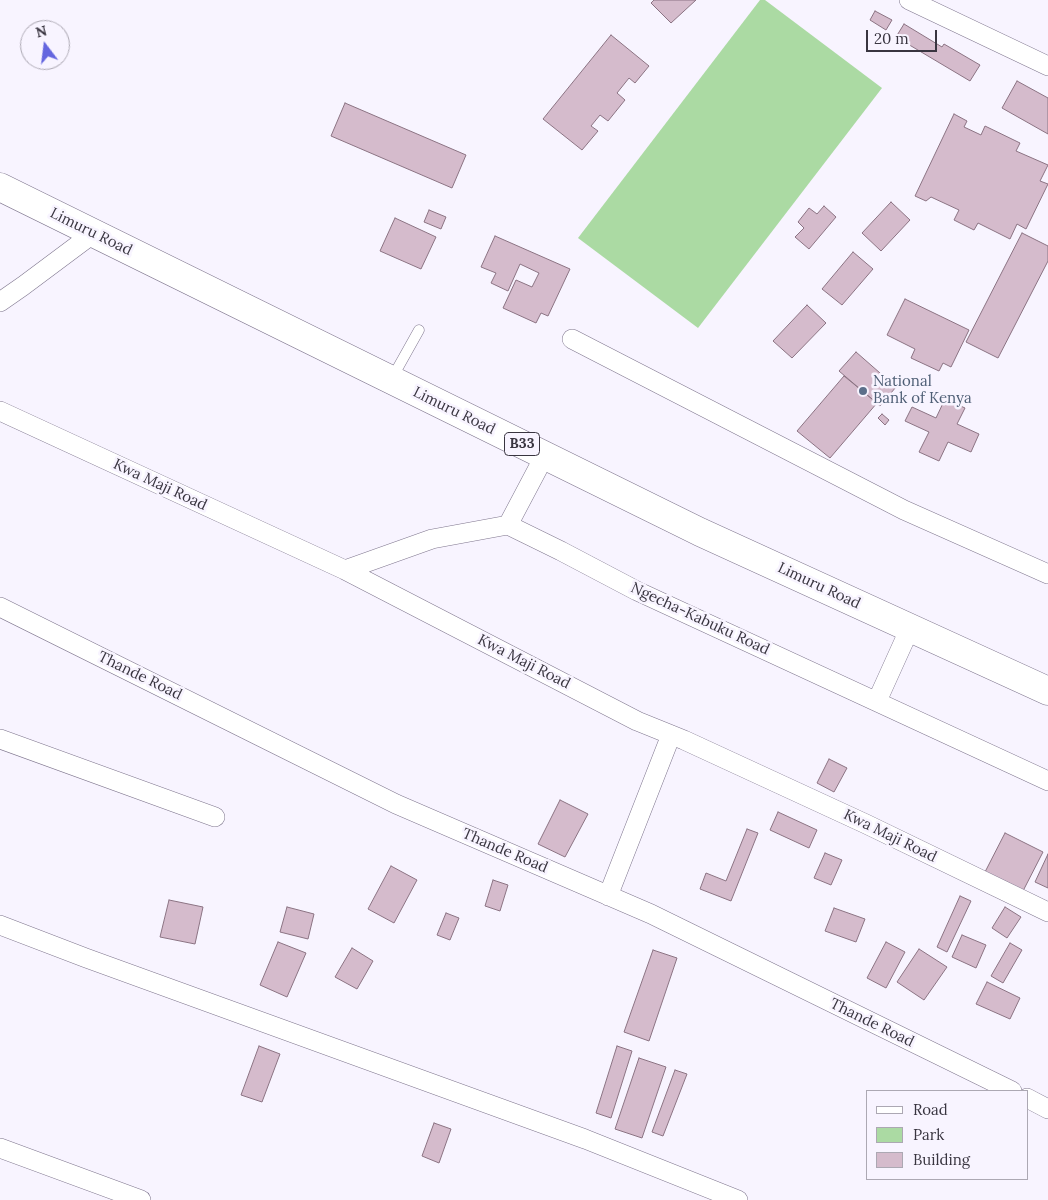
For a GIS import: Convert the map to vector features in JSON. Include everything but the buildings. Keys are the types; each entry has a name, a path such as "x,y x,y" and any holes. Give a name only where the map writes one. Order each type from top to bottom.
{"highway":[{"name":"Limuru Road","path":"0,187 700,532 1048,691"}],"street":[{"path":"908,0 1048,66"},
{"path":"0,302 94,233"},
{"path":"572,339 904,510 1048,574"},
{"name":"Kwa Maji Road","path":"0,411 345,570 637,721 866,824 1048,912"},
{"path":"345,570 432,539 508,525 545,456"},
{"name":"Ngecha-Kabuku Road","path":"508,525 637,591 1048,781"},
{"name":"Thande Road","path":"0,607 396,804 651,914 1010,1090"},
{"path":"877,701 910,628"},
{"path":"608,896 671,735"},
{"path":"0,739 215,817"},
{"path":"0,925 585,1138 738,1200"},
{"path":"1028,1099 1048,1109"},
{"path":"0,1148 141,1200"}],"lane":[{"path":"391,380 419,330"}],"green space":[{"path":"760,0 765,0 882,88 698,328 578,238"}],"place":[{"name":"National Bank of Kenya","path":"863,391"}]}
